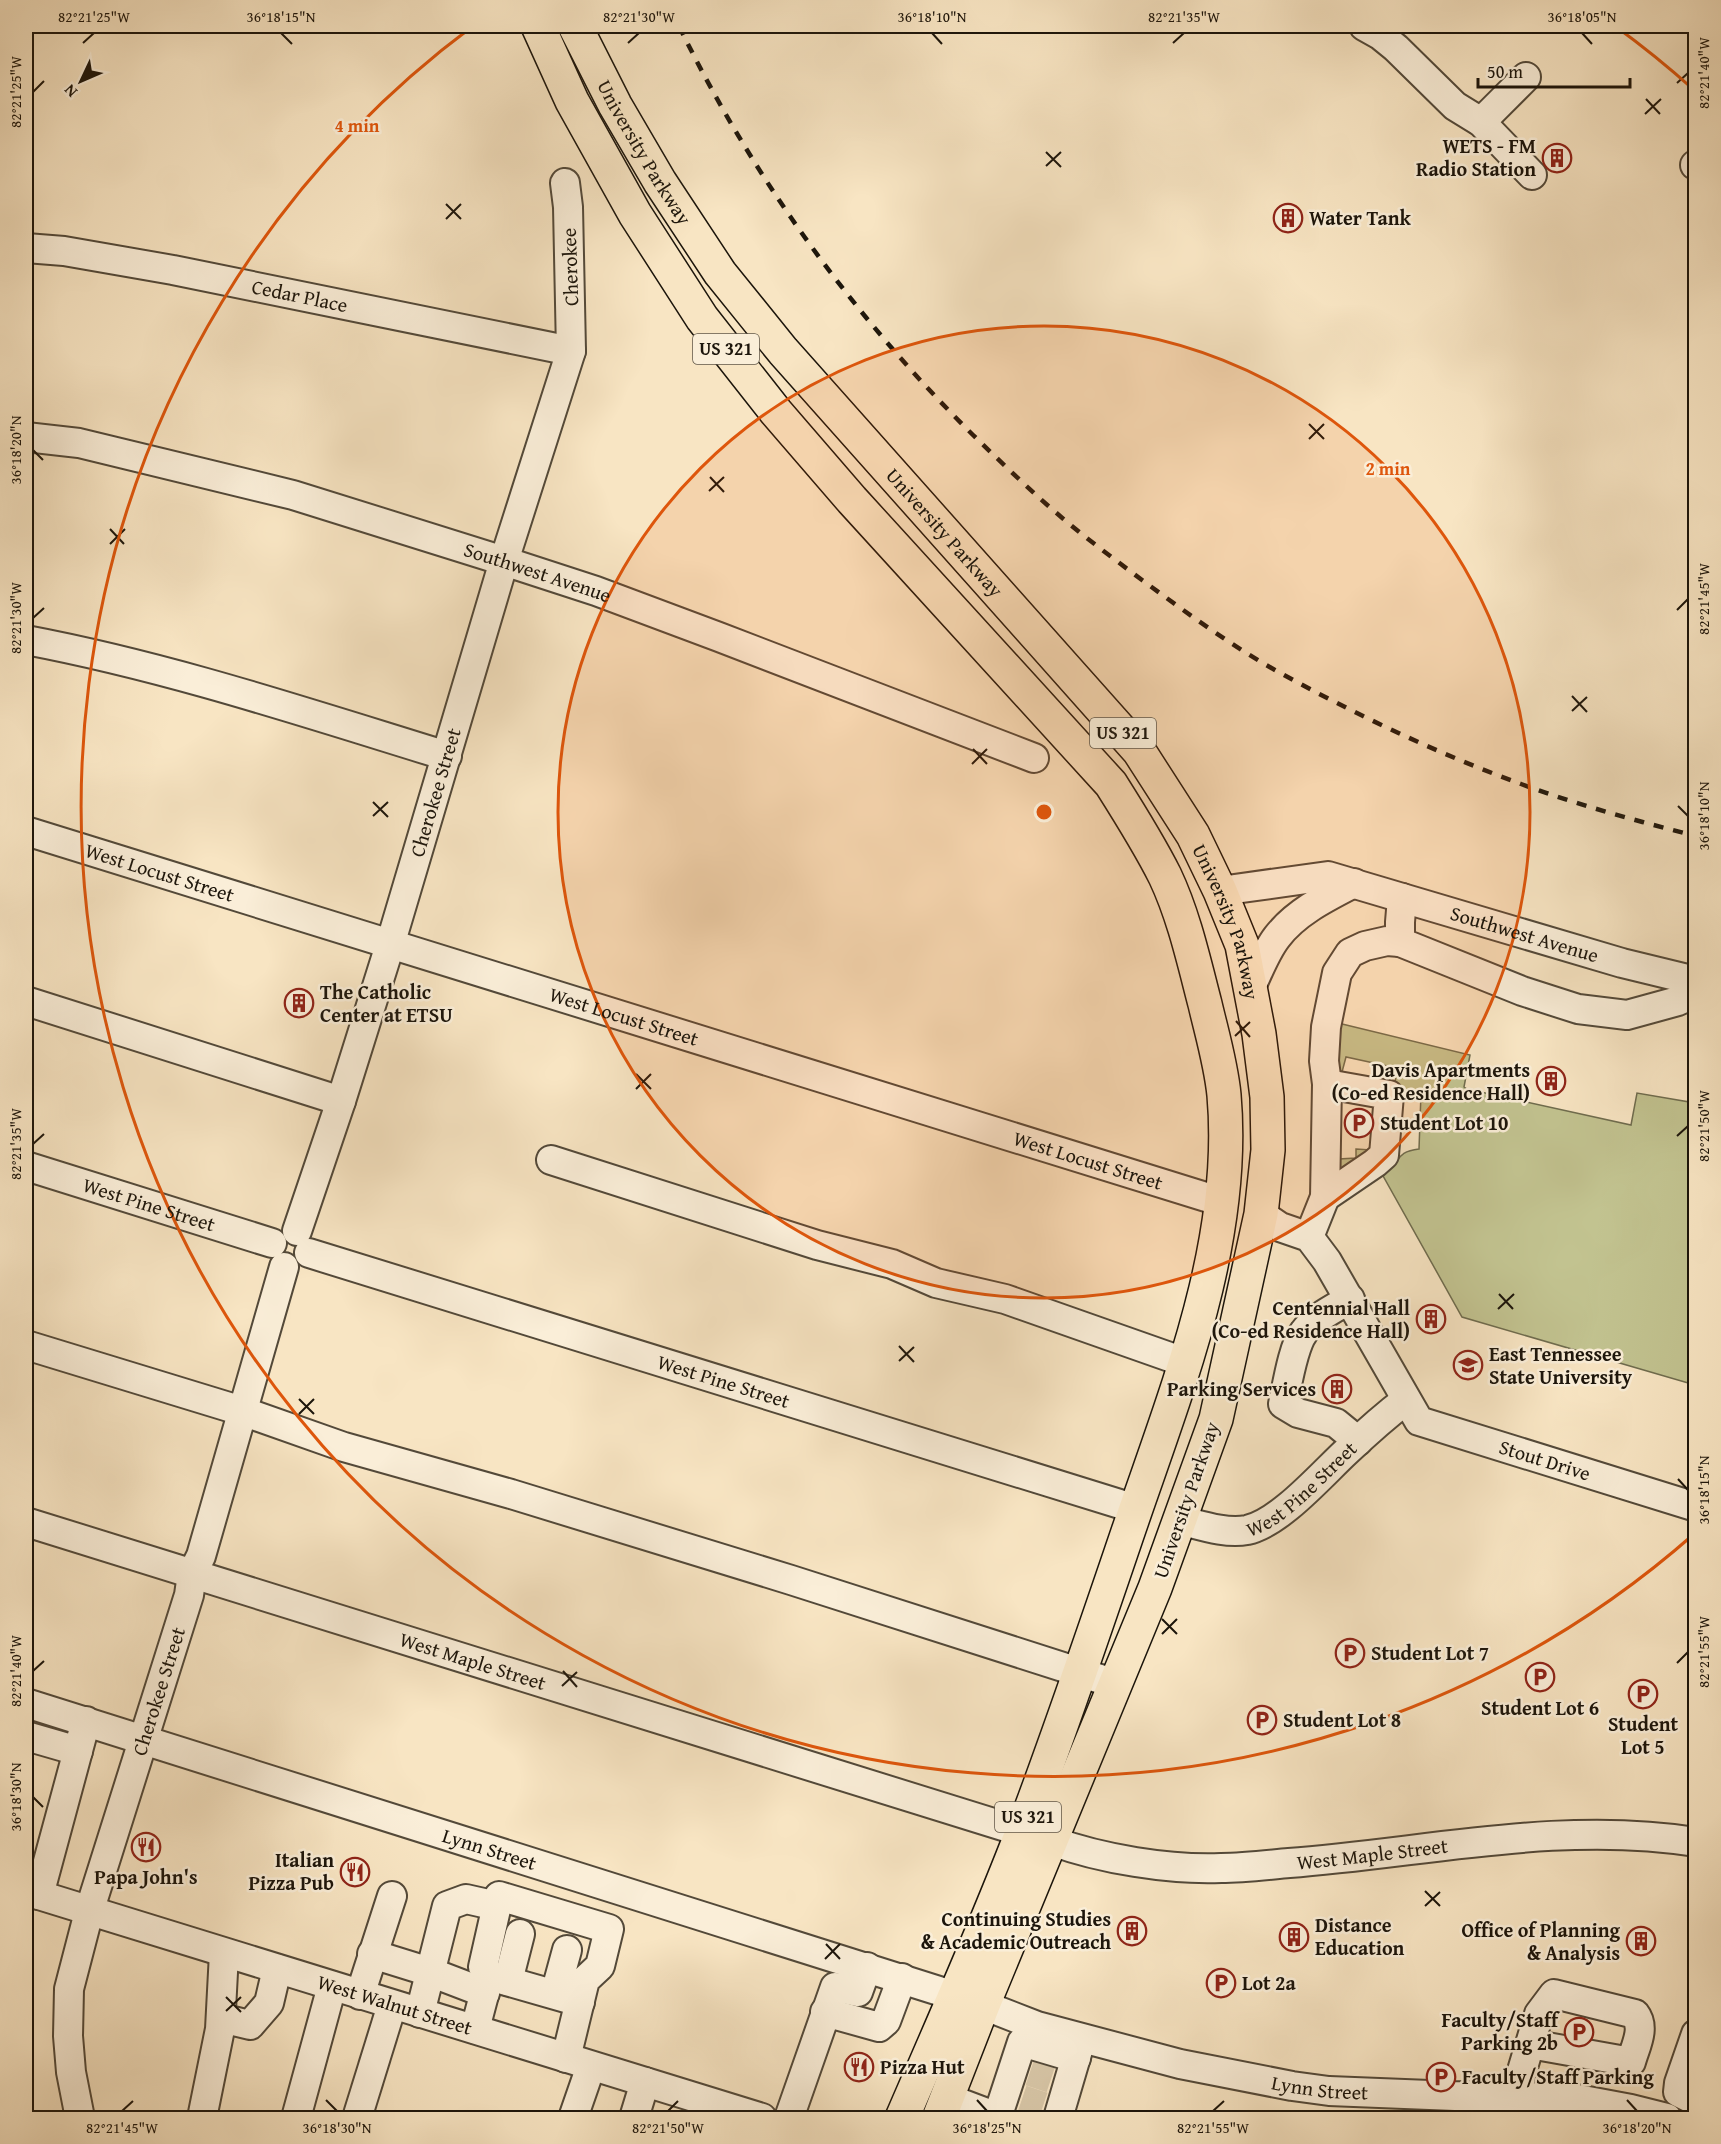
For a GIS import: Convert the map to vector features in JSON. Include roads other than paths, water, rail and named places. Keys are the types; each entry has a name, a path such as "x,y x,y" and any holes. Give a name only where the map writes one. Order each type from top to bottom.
{"highway":[{"name":"University Parkway","path":"538,26 572,101 635,214 702,318 776,412 852,500 1111,784 1141,830 1166,878 1193,959 1216,1047 1224,1093 1222,1202 1216,1245 1184,1362 1080,1672 1037,1837"},
{"name":"University Parkway","path":"575,26 615,105 660,182 720,273 783,351 1138,751 1193,835 1220,891 1242,945 1251,987 1267,1097 1268,1150 1261,1214 1216,1419 1155,1588 1116,1684 1037,1837 969,2001 903,2118"},
{"path":"852,500 887,467"},
{"path":"1178,909 1220,891"},
{"path":"1222,1202 1261,1214"},
{"path":"1136,1509 1179,1520"},
{"name":"University Parkway","path":"943,2108 969,2001"}],"street":[{"path":"1364,26 1396,48 1455,106 1481,122 1532,175"},
{"path":"1481,122 1526,77"},
{"name":"Cherokee","path":"565,183 568,207 572,351"},
{"name":"Cedar Place","path":"26,248 95,255 572,351"},
{"name":"Cherokee Street","path":"80,2118 71,2072 68,2036 69,1989 89,1911 189,1595 192,1574 201,1556 290,1249 341,1101 390,945 504,561 572,351"},
{"name":"Southwest Avenue","path":"26,436 79,443 293,495 504,561 596,591 1034,758"},
{"path":"26,640 166,671 447,756"},
{"name":"West Locust Street","path":"26,831 1222,1202"},
{"name":"Southwest Avenue","path":"1220,891 1328,876 1622,963 1695,981"},
{"path":"1251,987 1269,949 1287,925 1304,911 1354,883"},
{"path":"1400,942 1402,898"},
{"path":"1309,1238 1325,1197 1326,1027 1337,973 1350,953 1365,946 1387,941 1400,942 1522,991 1578,1009 1627,1015 1678,1002 1695,993"},
{"path":"26,1001 341,1101"},
{"path":"1325,1197 1376,1163 1384,1155 1389,1095 1327,1084"},
{"path":"551,1160 817,1245 892,1264 936,1283 1005,1299 1184,1362"},
{"name":"West Pine Street","path":"26,1166 1136,1509"},
{"path":"1261,1214 1280,1227 1309,1238 1327,1261 1406,1400"},
{"path":"1350,1299 1318,1319 1303,1332 1295,1353 1283,1404 1298,1413 1336,1423 1358,1441"},
{"path":"26,1345 242,1411 344,1447 511,1494 746,1566 1116,1684"},
{"name":"West Pine Street","path":"1179,1520 1229,1531 1247,1530 1262,1524 1294,1500 1406,1400"},
{"name":"Stout Drive","path":"1406,1400 1695,1507"},
{"name":"Stout Drive","path":"1550,1454 1695,1491"},
{"name":"West Maple Street","path":"26,1522 1077,1850 1172,1866 1220,1868 1335,1860 1566,1835 1663,1837 1695,1842"},
{"name":"Lynn Street","path":"26,1703 902,1978 1037,2026 1036,2091 1190,2066 1329,2091 1572,2098 1667,2118"},
{"path":"32,1893 86,1721"},
{"path":"26,1736 78,1751"},
{"name":"West Walnut Street","path":"32,1893 762,2118"},
{"path":"360,1995 392,1896"},
{"path":"494,1983 483,1967 499,1896 524,1917 572,1932 609,1929 600,1966 567,1998"},
{"path":"420,2013 447,1906 466,1899 496,1906"},
{"path":"475,2029 524,1917"},
{"path":"572,1932 567,1998 578,2062 573,2118"},
{"path":"201,2118 220,2029 224,1953"},
{"path":"372,1954 430,1972 567,1998"},
{"path":"789,2118 835,1987 858,1992 867,1967"},
{"path":"221,2018 250,2025 269,2003 277,1969"},
{"path":"825,2012 879,2027 886,2021 902,1978"},
{"path":"296,2118 332,1986"},
{"path":"357,2118 392,2005"},
{"path":"1692,2107 1678,2092 1695,2034"},
{"path":"1518,2098 1521,2074 1530,2044"},
{"path":"634,2118 645,2082"},
{"path":"943,2108 1036,2091"}],"tunnel":[{"path":"1030,2072 1051,2079"},
{"path":"1022,2099 1043,2106"}],"railway":[{"path":"679,26 739,137 773,191 847,293 887,342 973,435 1040,499 1083,535 1176,605 1246,653 1340,705 1430,747 1521,784 1564,799 1696,836"}],"place":[{"name":"WETS - FM Radio Station","path":"1557,158"},
{"name":"Water Tank","path":"1288,218"},
{"name":"The Catholic Center at ETSU","path":"299,1003"},
{"name":"Davis Apartments (Co-ed Residence Hall)","path":"1551,1081"},
{"name":"Student Lot 10","path":"1359,1123"},
{"name":"Centennial Hall (Co-ed Residence Hall)","path":"1431,1319"},
{"name":"East Tennessee State University","path":"1468,1365"},
{"name":"Parking Services","path":"1337,1389"},
{"name":"Student Lot 7","path":"1350,1653"},
{"name":"Student Lot 6","path":"1540,1677"},
{"name":"Student Lot 5","path":"1643,1694"},
{"name":"Student Lot 8","path":"1262,1720"},
{"name":"Papa John's","path":"146,1847"},
{"name":"Italian Pizza Pub","path":"355,1872"},
{"name":"Continuing Studies & Academic Outreach","path":"1132,1931"},
{"name":"Distance Education","path":"1294,1937"},
{"name":"Office of Planning & Analysis","path":"1641,1941"},
{"name":"Lot 2a","path":"1221,1983"},
{"name":"Faculty/Staff Parking 2b","path":"1579,2032"},
{"name":"Pizza Hut","path":"859,2067"},
{"name":"Faculty/Staff Parking","path":"1441,2077"}]}
